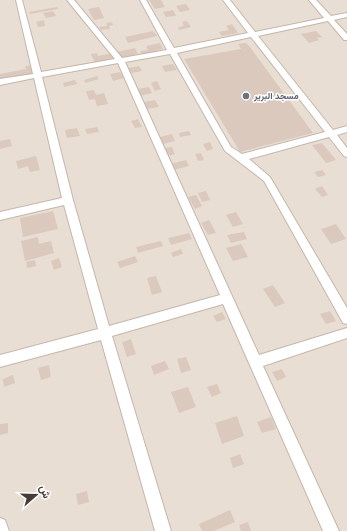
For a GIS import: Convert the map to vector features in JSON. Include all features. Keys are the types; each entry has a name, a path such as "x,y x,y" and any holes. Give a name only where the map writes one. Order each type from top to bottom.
{"street":[{"path":"19,0 68,200 163,531"},
{"path":"70,0 120,60 228,298 331,531"},
{"path":"143,0 228,149 267,179 347,319"},
{"path":"226,0 347,154"},
{"path":"312,0 347,38"},
{"path":"0,82 173,51 347,15"},
{"path":"240,158 347,129"},
{"path":"0,216 68,200"},
{"path":"0,361 228,298"},
{"path":"256,362 347,333"},
{"path":"0,524 1,531"}],"shaded area":[{"path":"0,0 347,0 347,531 0,531"}],"building":[{"path":"149,0 161,0 165,7 155,9"},
{"path":"186,4 190,10 180,12 176,6"},
{"path":"57,7 58,9 30,14 29,12"},
{"path":"99,7 104,18 94,20 88,9"},
{"path":"173,10 176,16 166,17 163,12"},
{"path":"53,11 56,16 46,18 43,13"},
{"path":"44,20 45,26 38,27 36,22"},
{"path":"187,21 191,27 179,30 178,27 184,26 182,22"},
{"path":"112,22 113,25 109,26 110,29 101,30 99,27 107,26 106,23"},
{"path":"232,24 238,33 222,36 219,32 229,30 226,26"},
{"path":"153,31 157,36 128,43 125,37"},
{"path":"316,31 322,37 317,38 319,40 309,43 301,34"},
{"path":"160,43 163,49 142,55 140,51 148,50 146,46"},
{"name":"مسجد البرير","path":"246,43 313,133 240,152 184,59 241,49 238,44"},
{"path":"135,48 138,54 123,58 122,56 95,63 91,54 97,53 98,56"},
{"path":"173,64 177,70 165,72 162,66"},
{"path":"32,65 34,74 0,80 0,74 26,69 25,66"},
{"path":"139,66 142,71 126,74 124,69"},
{"path":"120,72 124,78 113,81 110,74"},
{"path":"97,76 99,79 85,83 84,80"},
{"path":"75,80 77,84 64,87 63,83"},
{"path":"157,81 161,89 155,91 151,83"},
{"path":"149,87 152,93 140,96 137,89"},
{"path":"94,90 96,95 104,93 108,104 97,106 95,99 89,100 86,91"},
{"path":"155,100 159,107 147,109 144,102"},
{"path":"138,119 142,127 135,128 131,121"},
{"path":"97,127 99,132 87,134 85,129"},
{"path":"77,128 80,136 67,138 65,130"},
{"path":"189,131 191,135 180,137 179,133"},
{"path":"172,134 175,141 163,144 160,137"},
{"path":"10,139 12,146 0,149 0,141"},
{"path":"210,142 213,149 207,151 203,144"},
{"path":"322,143 336,160 326,163 312,145"},
{"path":"172,147 175,154 168,156 164,148"},
{"path":"201,153 204,160 198,161 195,154"},
{"path":"36,156 40,170 30,172 28,166 18,169 16,161"},
{"path":"186,160 189,166 173,170 170,164"},
{"path":"322,170 326,175 318,177 314,172"},
{"path":"322,186 328,195 322,197 315,189"},
{"path":"206,191 210,200 202,202 198,193"},
{"path":"196,195 202,206 195,209 188,197"},
{"path":"53,211 58,229 23,237 20,218"},
{"path":"236,212 243,224 233,227 226,215"},
{"path":"209,220 216,233 208,235 201,223"},
{"path":"336,224 346,239 331,244 321,229"},
{"path":"244,232 247,239 231,243 227,235"},
{"path":"189,233 192,239 171,245 168,238"},
{"path":"38,237 39,244 51,241 54,253 25,261 21,241"},
{"path":"161,241 163,246 138,253 136,247"},
{"path":"241,244 248,257 233,261 226,248"},
{"path":"181,249 183,254 173,257 171,253"},
{"path":"135,256 138,262 120,268 117,262"},
{"path":"59,258 62,267 54,270 51,261"},
{"path":"35,260 36,266 27,268 26,262"},
{"path":"156,276 162,292 152,295 147,278"},
{"path":"273,285 285,303 275,307 263,289"},
{"path":"330,311 336,321 326,324 320,314"},
{"path":"222,312 226,319 217,322 213,316"},
{"path":"131,339 136,354 127,357 122,342"},
{"path":"186,357 191,370 181,373 177,359"},
{"path":"165,361 169,369 154,375 151,366"},
{"path":"49,365 51,377 41,380 38,368"},
{"path":"282,369 286,377 277,381 272,372"},
{"path":"13,375 15,383 4,387 3,379"},
{"path":"217,384 221,393 212,397 207,387"},
{"path":"188,387 196,407 179,413 171,392"},
{"path":"237,416 244,436 222,444 215,423"},
{"path":"271,417 276,429 262,433 257,422"},
{"path":"8,423 8,433 0,435 0,424"},
{"path":"240,454 244,464 233,468 230,458"},
{"path":"87,491 89,502 78,505 76,494"},
{"path":"230,510 235,522 214,531 202,531 199,524"},
{"path":"248,522 251,531 241,531 239,525"}],"place":[{"name":"مسجد البرير","path":"246,96"}]}
